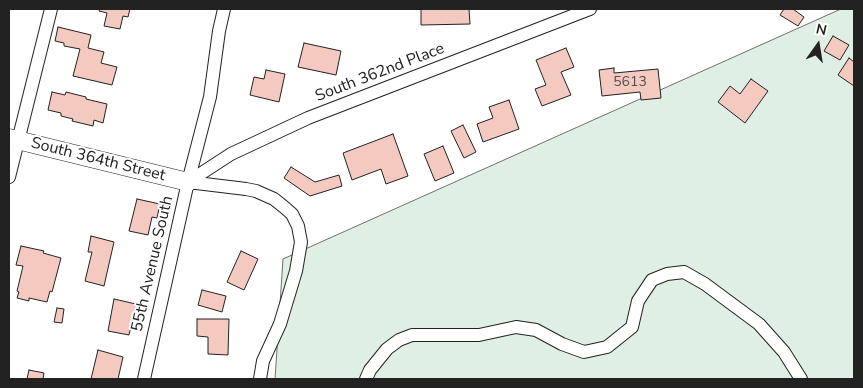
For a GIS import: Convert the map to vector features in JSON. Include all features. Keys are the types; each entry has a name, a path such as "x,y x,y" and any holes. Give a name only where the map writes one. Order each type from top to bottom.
{"street":[{"path":"9,177 13,139 51,9"},
{"name":"55th Avenue South","path":"144,379 188,182 210,97 224,9"},
{"name":"South 362nd Place","path":"188,182 231,154 308,118 590,9"},
{"name":"South 364th Street","path":"13,139 188,182"},
{"path":"188,182 246,188 256,191 274,199 284,207 292,214 298,226 301,242 296,271 282,319 262,364 260,379"},
{"path":"366,379 370,370 387,349 399,340 412,335 479,334 516,327 536,330 562,344 584,352 607,347 632,327 638,301 652,280 667,274 684,272 706,284 759,324 784,352 801,379"}],"green space":[{"path":"841,9 854,9 854,379 275,379 283,259"}],"building":[{"path":"100,9 130,9 128,17 123,16 120,29 104,26 107,13 99,11"},
{"path":"421,9 469,9 470,24 421,25"},
{"path":"784,9 793,9 804,17 798,26 780,15"},
{"path":"58,27 91,35 88,48 104,52 101,63 117,67 112,85 73,76 80,49 64,46 64,43 55,41"},
{"path":"833,36 849,45 840,60 824,51"},
{"path":"304,43 341,51 336,75 298,67"},
{"path":"566,48 574,67 561,72 571,95 542,106 535,89 546,85 536,60"},
{"path":"849,58 854,62 854,86 838,75"},
{"path":"614,68 614,73 658,69 661,98 641,100 640,92 602,96 599,70"},
{"path":"266,70 285,74 279,102 250,95 254,77 264,79"},
{"path":"751,79 768,91 745,123 718,102 730,86 740,94"},
{"path":"52,92 65,95 66,92 107,104 103,123 94,120 93,126 72,121 73,119 61,116 61,113 48,110"},
{"path":"509,100 519,129 483,142 477,124 493,118 489,107"},
{"path":"463,125 476,152 464,158 451,131"},
{"path":"393,134 408,176 386,184 381,169 352,180 343,153"},
{"path":"443,146 454,173 435,181 424,154"},
{"path":"291,167 315,182 339,175 342,186 310,196 284,178"},
{"path":"137,199 160,204 157,218 152,217 148,235 129,231"},
{"path":"91,236 114,242 104,286 85,281 92,252 88,252"},
{"path":"21,246 44,251 43,253 61,258 52,292 50,291 47,302 29,298 29,301 17,298 23,266 16,265"},
{"path":"241,251 258,259 244,290 227,282"},
{"path":"202,290 226,296 222,312 198,305"},
{"path":"114,299 136,304 129,335 108,331"},
{"path":"57,308 64,309 62,323 54,322"},
{"path":"197,319 229,319 228,355 208,354 208,337 197,336"},
{"path":"98,350 123,357 118,379 91,379"},
{"path":"29,370 44,373 43,379 27,379"}]}
